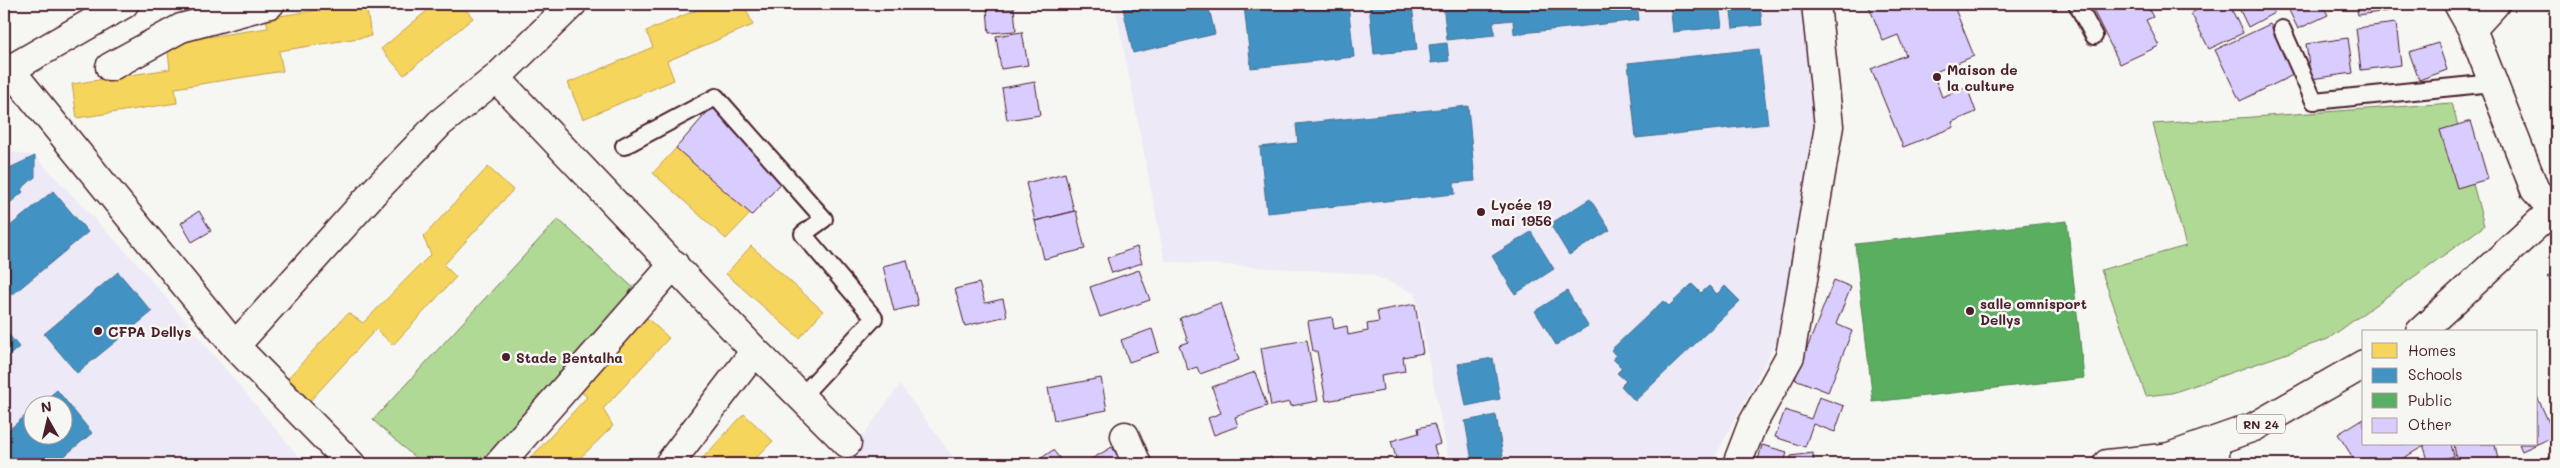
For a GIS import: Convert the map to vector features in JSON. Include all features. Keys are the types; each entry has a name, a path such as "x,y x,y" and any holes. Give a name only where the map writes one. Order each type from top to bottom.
{"street":[{"path":"124,4 7,72 235,346 351,464"},
{"path":"110,67 181,28 270,4"},
{"path":"235,346 373,193 440,123 496,78 572,4"},
{"path":"1737,464 1752,425 1790,356 1829,126 1816,4"},
{"path":"2422,330 2554,209 2535,190 2472,29 2458,4"},
{"path":"2472,29 2495,4"},
{"path":"496,78 800,398 847,443"},
{"path":"500,464 674,264"},
{"path":"669,464 755,351"},
{"name":"RN 24","path":"2161,461 2215,453 2362,365"},
{"path":"1125,436 1137,464"},
{"path":"2107,464 2161,461"}],"lane":[{"path":"2077,4 2094,36"},
{"path":"2282,29 2314,101 2493,83"},
{"path":"624,146 716,97 824,219 803,234 874,318 800,398"}],"shaded area":[{"name":"Lycée 19 mai 1956","path":"1115,4 1805,4 1818,163 1783,329 1711,464 1450,464 1415,293 1370,274 1165,261"},
{"name":"CFPA Dellys","path":"4,151 35,156 140,267 305,464 4,464"},
{"path":"900,385 958,464 842,464"}],"green space":[{"path":"2452,103 2484,226 2328,339 2172,393 2146,396 2101,270 2186,246 2153,124"},
{"name":"Stade Bentalha","path":"558,219 639,293 482,464 422,464 373,420"}],"building: Homes":[{"path":"366,4 371,36 279,51 283,71 175,88 177,103 77,118 72,84 170,69 167,43 268,28 266,18"},
{"path":"435,4 461,4 473,18 404,75 381,49"},
{"path":"711,4 744,4 753,25 667,61 674,80 583,119 568,83 653,47 646,31"},
{"path":"678,146 751,213 726,239 653,173"},
{"path":"488,167 513,190 444,265 456,277 393,345 376,329 309,402 286,380 348,313 363,323 431,254 423,237"},
{"path":"751,246 823,311 799,338 726,274"},
{"path":"647,318 669,338 603,409 613,426 574,464 525,464 587,397 579,390"},
{"path":"744,414 773,441 750,464 697,464"}],"building: Schools":[{"path":"1122,4 1208,4 1215,34 1133,53"},
{"path":"1269,4 1348,4 1354,57 1251,68 1244,6"},
{"path":"1369,4 1412,4 1417,50 1374,54"},
{"path":"1443,4 1637,4 1639,20 1514,34 1513,20 1493,22 1495,35 1447,40"},
{"path":"1670,4 1719,4 1722,27 1673,32"},
{"path":"1730,4 1760,4 1762,25 1733,28"},
{"path":"1447,43 1449,61 1431,63 1429,45"},
{"path":"1759,49 1768,124 1636,138 1628,63"},
{"path":"1468,106 1475,181 1454,183 1455,194 1267,213 1260,147 1298,143 1296,124"},
{"path":"35,156 35,177 21,189 23,192 4,208 4,168 5,170"},
{"path":"53,191 88,232 12,295 4,285 4,231"},
{"path":"1590,199 1610,230 1569,255 1550,224"},
{"path":"1531,232 1554,269 1515,294 1492,256"},
{"path":"118,272 152,312 77,373 44,334"},
{"path":"1692,284 1701,293 1709,286 1717,294 1725,286 1740,301 1635,401 1621,386 1626,381 1617,373 1622,368 1613,359 1616,356 1611,350 1663,301 1669,306"},
{"path":"1567,291 1588,326 1556,345 1535,311"},
{"path":"4,329 19,347 4,360"},
{"path":"1493,358 1500,399 1466,406 1458,364"},
{"path":"57,390 62,396 50,396"},
{"path":"72,408 92,433 55,464 4,464 4,434 22,419 22,446 72,446"},
{"path":"1496,415 1503,456 1472,461 1465,421"}],"building: Public":[{"name":"salle omnisport Dellys","path":"2067,221 2084,378 1873,402 1855,244"}],"building: Other":[{"path":"1868,4 1953,4 1974,56 1933,73 1942,97 1967,87 1976,112 1952,122 1954,127 1903,147 1871,69 1906,55 1898,35 1883,41"},
{"path":"2090,4 2146,4 2153,17 2146,20 2159,46 2120,64"},
{"path":"2196,4 2229,4 2243,33 2209,49 2191,13 2199,9"},
{"path":"2237,4 2269,4 2274,13 2248,27"},
{"path":"2286,4 2322,4 2328,15 2298,29"},
{"path":"2356,4 2387,4 2388,11 2358,15"},
{"path":"1014,7 1016,31 989,33 987,9"},
{"path":"2396,23 2401,65 2361,70 2356,28"},
{"path":"2270,24 2295,74 2240,101 2215,50"},
{"path":"1022,32 1028,65 1001,69 996,36"},
{"path":"2348,38 2353,73 2311,79 2306,44"},
{"path":"2438,43 2447,70 2419,80 2409,52"},
{"path":"1035,82 1040,115 1007,120 1002,88"},
{"path":"716,102 793,170 752,215 676,148"},
{"path":"2471,121 2488,179 2457,188 2440,130"},
{"path":"1065,173 1074,211 1035,221 1026,183"},
{"path":"199,211 211,231 192,242 181,223"},
{"path":"1076,211 1085,249 1044,259 1035,221"},
{"path":"1137,247 1142,263 1112,273 1107,258"},
{"path":"907,260 918,305 894,311 883,266"},
{"path":"2556,268 2556,286 2547,277"},
{"path":"1139,270 1150,300 1100,317 1090,287"},
{"path":"1834,280 1851,287 1836,324 1852,331 1828,392 1795,379"},
{"path":"979,283 985,303 1003,299 1007,316 965,326 955,289"},
{"path":"1220,303 1239,360 1200,374 1197,367 1188,370 1179,345 1188,342 1180,318"},
{"path":"1415,304 1423,353 1403,357 1405,371 1381,375 1383,391 1326,401 1317,351 1313,351 1308,321 1332,317 1334,329 1347,326 1348,335 1368,331 1367,324 1379,322 1377,311"},
{"path":"1152,329 1159,352 1129,362 1121,340"},
{"path":"1307,340 1318,401 1291,406 1290,402 1271,406 1261,348"},
{"path":"1255,372 1267,406 1235,417 1238,426 1214,435 1208,418 1221,413 1212,387"},
{"path":"1101,378 1107,410 1054,420 1048,388"},
{"path":"1819,397 1844,406 1835,432 1813,424 1805,447 1775,437 1785,410 1811,419"},
{"path":"2538,398 2555,436 2538,444"},
{"path":"2362,419 2362,446 2424,446 2394,464 2330,464 2355,461 2338,434"},
{"path":"1434,424 1440,444 1434,446 1439,464 1398,464 1391,441 1419,433 1418,428"},
{"path":"1762,445 1787,452 1784,464 1757,464"},
{"path":"2424,446 2452,446 2454,456 2429,463"},
{"path":"2454,446 2495,446 2498,460 2457,464"},
{"path":"2520,446 2533,446 2522,451"},
{"path":"1112,447 1123,464 1083,464"},
{"path":"1053,450 1064,464 1033,464"},
{"path":"1813,453 1814,464 1791,464 1791,456"},
{"path":"1271,457 1274,464 1254,464"}],"place":[{"name":"Maison de la culture","path":"1937,77"},
{"name":"Lycée 19 mai 1956","path":"1481,212"},
{"name":"salle omnisport Dellys","path":"1970,311"},
{"name":"CFPA Dellys","path":"98,331"},
{"name":"Stade Bentalha","path":"506,357"}]}
